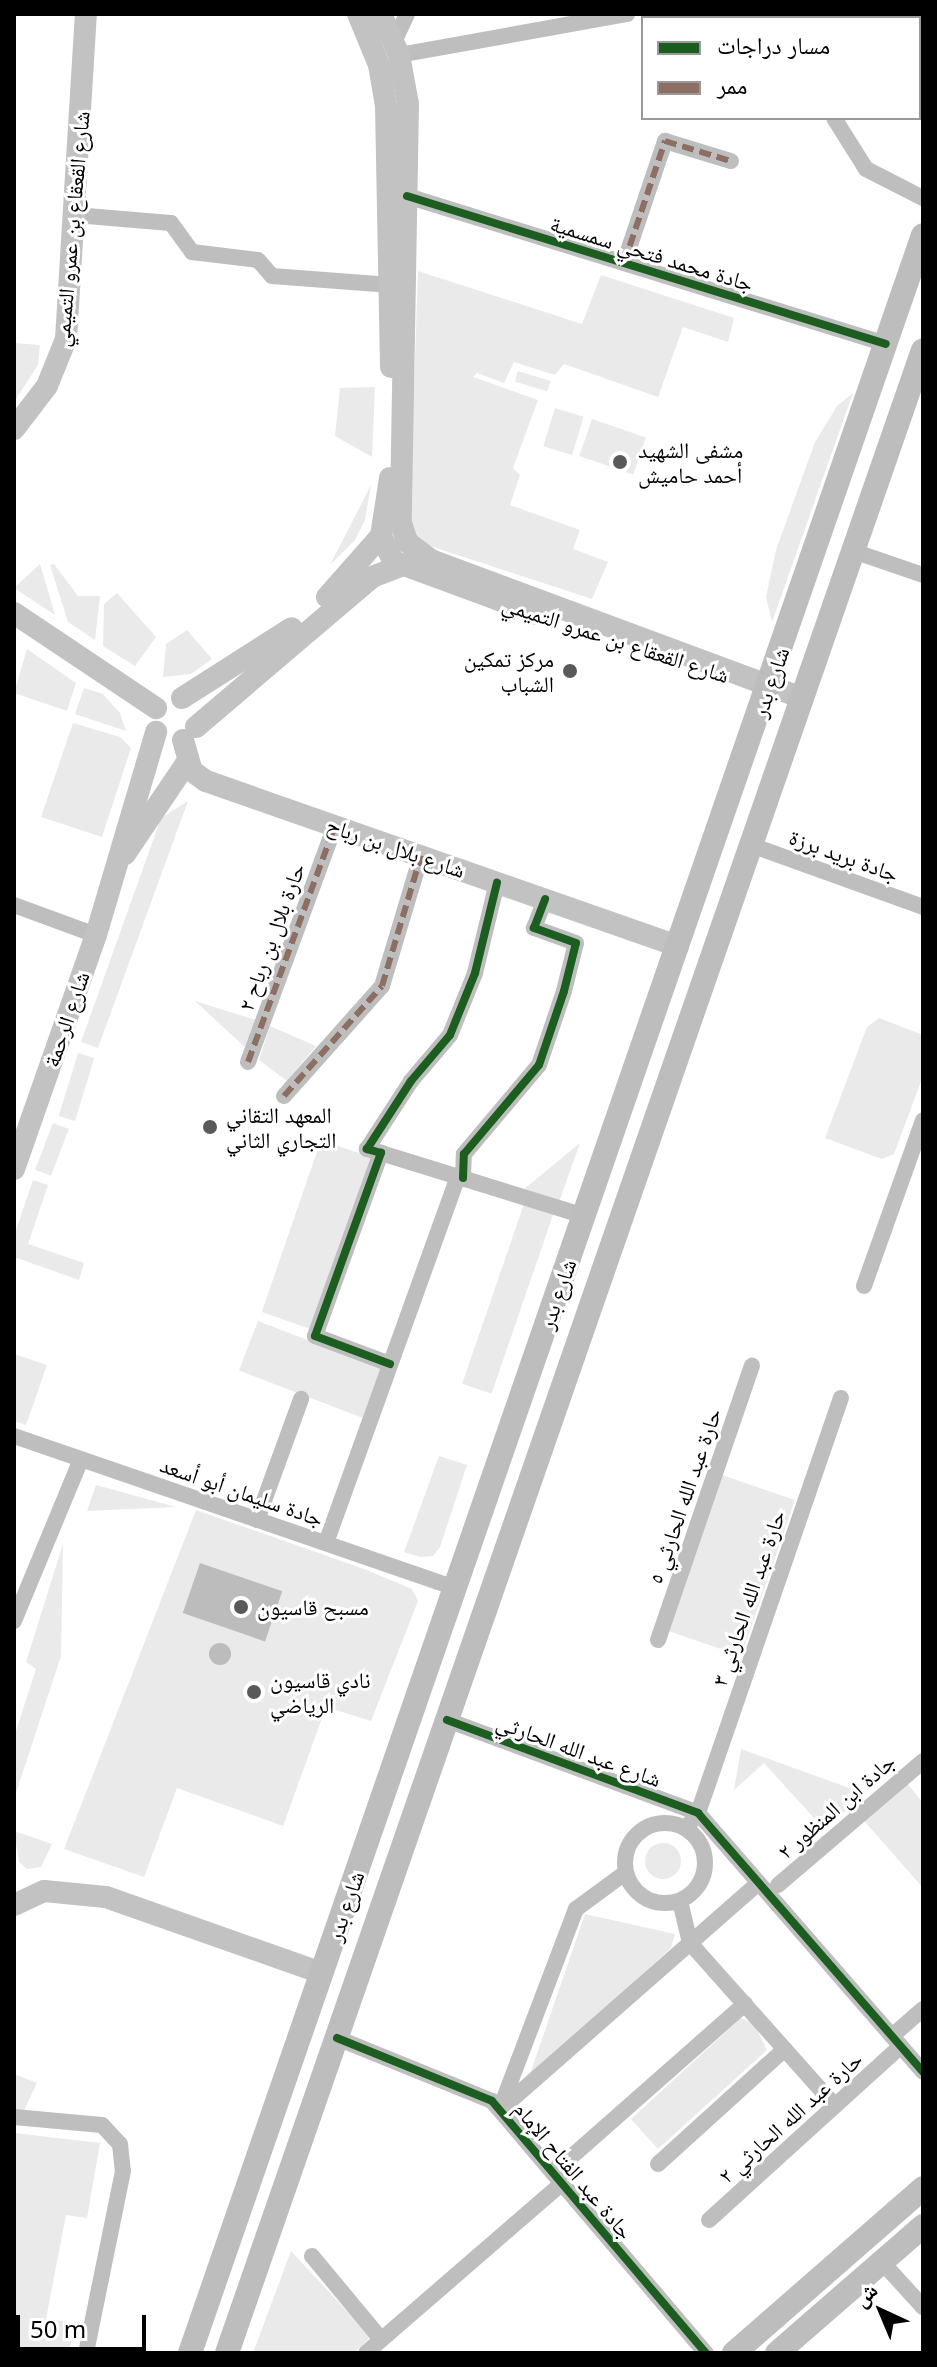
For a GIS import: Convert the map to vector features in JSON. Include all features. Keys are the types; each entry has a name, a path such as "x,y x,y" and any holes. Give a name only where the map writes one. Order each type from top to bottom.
{"main road":[{"name":"شارع القعقاع بن عمرو التميمي","path":"14,429 47,386 65,343 86,14"},
{"path":"358,14 379,65 386,106 391,285 390,487 399,546"},
{"path":"381,14 397,49 408,104 399,546"},
{"name":"شارع بدر","path":"190,2353 923,235"},
{"name":"شارع بدر","path":"227,2353 923,350"},
{"name":"شارع القعقاع بن عمرو التميمي","path":"399,546 802,698"},
{"path":"182,698 196,713 189,743 168,741 156,732 156,708 163,700 182,698 287,632 348,577 399,546"},
{"name":"شارع الرحمة","path":"116,868 189,743 372,577 399,546"},
{"path":"14,613 156,708"},
{"name":"شارع الرحمة","path":"14,1169 96,935 156,732"},
{"name":"شارع بلال بن رباح","path":"189,743 206,781 678,946"},
{"path":"14,1905 44,1891 106,1897 355,1983"},
{"path":"734,2353 923,2188"},
{"path":"777,2353 923,2226"}],"street":[{"path":"407,14 397,49 627,14"},
{"path":"835,120 866,169 923,198"},
{"path":"624,263 665,141 731,161"},
{"name":"جادة محمد فتحي سمسمية","path":"407,196 886,344"},
{"path":"75,215 171,223 192,252 255,259 275,277 391,285"},
{"path":"853,551 923,575"},
{"name":"حارة بلال بن رباح ٢","path":"248,1062 335,826"},
{"name":"جادة بريد برزة","path":"751,845 923,907"},
{"path":"284,1096 382,986 421,856"},
{"path":"497,883 475,973 450,1035 411,1081 367,1149 584,1216"},
{"path":"326,1543 460,1178 464,1154 539,1065 564,991 576,943 534,928 545,899"},
{"path":"14,905 96,935"},
{"path":"864,1286 923,1120"},
{"path":"381,1153 315,1336 390,1364"},
{"name":"حارة عبد الله الحارثي ٥","path":"658,1640 752,1366"},
{"name":"حارة عبد الله الحارثي ٣","path":"686,1828 698,1813 841,1398"},
{"path":"257,1520 301,1399"},
{"name":"جادة سليمان أبو أسعد","path":"14,1436 455,1588"},
{"path":"14,1621 81,1459"},
{"name":"شارع عبد الله الحارثي","path":"447,1720 698,1813"},
{"name":"جادة ابن المنظور ٢","path":"778,1885 923,1761"},
{"path":"698,1813 923,2072"},
{"path":"673,1823 686,1828 702,1848 704,1873 680,1901 653,1902 640,1896 625,1873 627,1847 646,1827 673,1823"},
{"path":"500,2110 576,1909 625,1873"},
{"path":"500,2110 758,1883"},
{"path":"680,1901 690,1943 835,2106"},
{"path":"366,2353 745,2004"},
{"name":"حارة عبد الله الحارثي ٢","path":"709,2220 835,2106 923,2009"},
{"name":"جادة عبد الفتاح الإمام","path":"337,2038 492,2101 706,2353"},
{"path":"658,2164 785,2049"},
{"path":"14,2117 102,2125 120,2144 123,2171 86,2353"},
{"path":"312,2256 381,2339"},
{"path":"882,2262 923,2307"}],"shaded area":[{"path":"418,271 582,324 601,275 734,318 728,342 683,327 658,397 564,364 555,375 514,362 504,383 477,373 473,377 538,400 513,468 520,475 510,505 580,530 573,549 608,562 592,599 421,543 409,530"},
{"path":"14,343 40,345 38,365 14,402"},
{"path":"518,371 551,381 547,391 515,382"},
{"path":"375,387 372,457 335,436 340,388"},
{"path":"853,393 772,622 766,597 776,550 815,442 837,406"},
{"path":"555,408 584,417 572,455 543,446"},
{"path":"592,419 646,438 633,474 579,456"},
{"path":"371,485 365,520 355,540 330,565"},
{"path":"40,564 55,615 14,588"},
{"path":"54,564 78,596 100,596 95,640 68,622 50,565"},
{"path":"117,593 156,637 135,666 103,646 104,604"},
{"path":"187,630 212,659 191,674 163,677 166,644"},
{"path":"27,649 76,683 67,711 14,693"},
{"path":"84,688 103,694 120,713 126,731 75,714"},
{"path":"73,723 120,737 131,748 102,837 41,817"},
{"path":"188,801 98,1048 81,1042 161,818"},
{"path":"195,1001 259,1021 248,1050"},
{"path":"879,1018 923,1035 923,1076 894,1154 882,1159 825,1138 867,1027"},
{"path":"270,1026 316,1046 287,1081 259,1060"},
{"path":"78,1053 94,1058 75,1121 59,1116"},
{"path":"53,1123 69,1129 51,1176 35,1170"},
{"path":"321,1140 372,1158 313,1330 262,1312"},
{"path":"580,1143 559,1202 523,1190"},
{"path":"33,1180 48,1185 28,1244 84,1263 79,1280 14,1257 14,1236"},
{"path":"524,1204 553,1214 491,1394 462,1384"},
{"path":"258,1321 381,1368 362,1418 239,1370"},
{"path":"14,1354 47,1365 26,1425 14,1421"},
{"path":"439,1456 467,1465 440,1547 433,1556 420,1557 404,1552"},
{"path":"722,1475 795,1500 741,1656 668,1631"},
{"path":"96,1485 176,1507 87,1511"},
{"name":"نادي قاسيون الرياضي","path":"196,1510 364,1569 412,1589 418,1601 371,1721 326,1707 283,1826 177,1788 144,1877 64,1849"},
{"path":"63,1544 61,1656 14,1799 14,1737 36,1669 26,1662"},
{"path":"200,1563 282,1591 265,1641 183,1613"},
{"path":"220,1643 228,1646 231,1654 228,1662 220,1665 212,1662 209,1654 212,1646"},
{"path":"741,1749 866,1794 824,1829 764,1763 734,1790"},
{"path":"903,1778 923,1803 923,1888 859,1815"},
{"path":"14,1831 52,1844 41,1867 27,1869 19,1862"},
{"path":"663,1843 676,1848 681,1861 676,1874 663,1879 650,1874 645,1861 650,1848"},
{"path":"585,1914 675,1934 671,1948 528,2080"},
{"path":"741,2018 754,2024 767,2050 658,2149 631,2119"},
{"path":"14,2074 37,2083 14,2131"},
{"path":"14,2133 100,2143 87,2218 66,2215 46,2319 78,2323 68,2353 14,2353"},
{"path":"291,2251 371,2337 354,2353 253,2353"}],"marked path":[{"path":"624,263 665,141 731,161"},
{"path":"248,1062 335,826"},
{"path":"284,1096 382,986 421,856"}],"cycle path":[{"path":"407,196 886,344"},
{"path":"390,1364 315,1336 381,1153 367,1149 411,1081 450,1035 475,973 497,883"},
{"path":"463,1178 464,1154 539,1065 564,991 576,943 534,928 545,899"},
{"path":"447,1720 698,1813 923,2072"},
{"path":"337,2038 492,2101 706,2353"}],"place":[{"name":"مشفى الشهيد أحمد حاميش","path":"620,462"},
{"name":"مركز تمكين الشباب","path":"570,671"},
{"name":"المعهد التقاني التجاري الثاني","path":"210,1127"},
{"name":"مسبح قاسيون","path":"241,1607"},
{"name":"نادي قاسيون الرياضي","path":"254,1692"}]}
